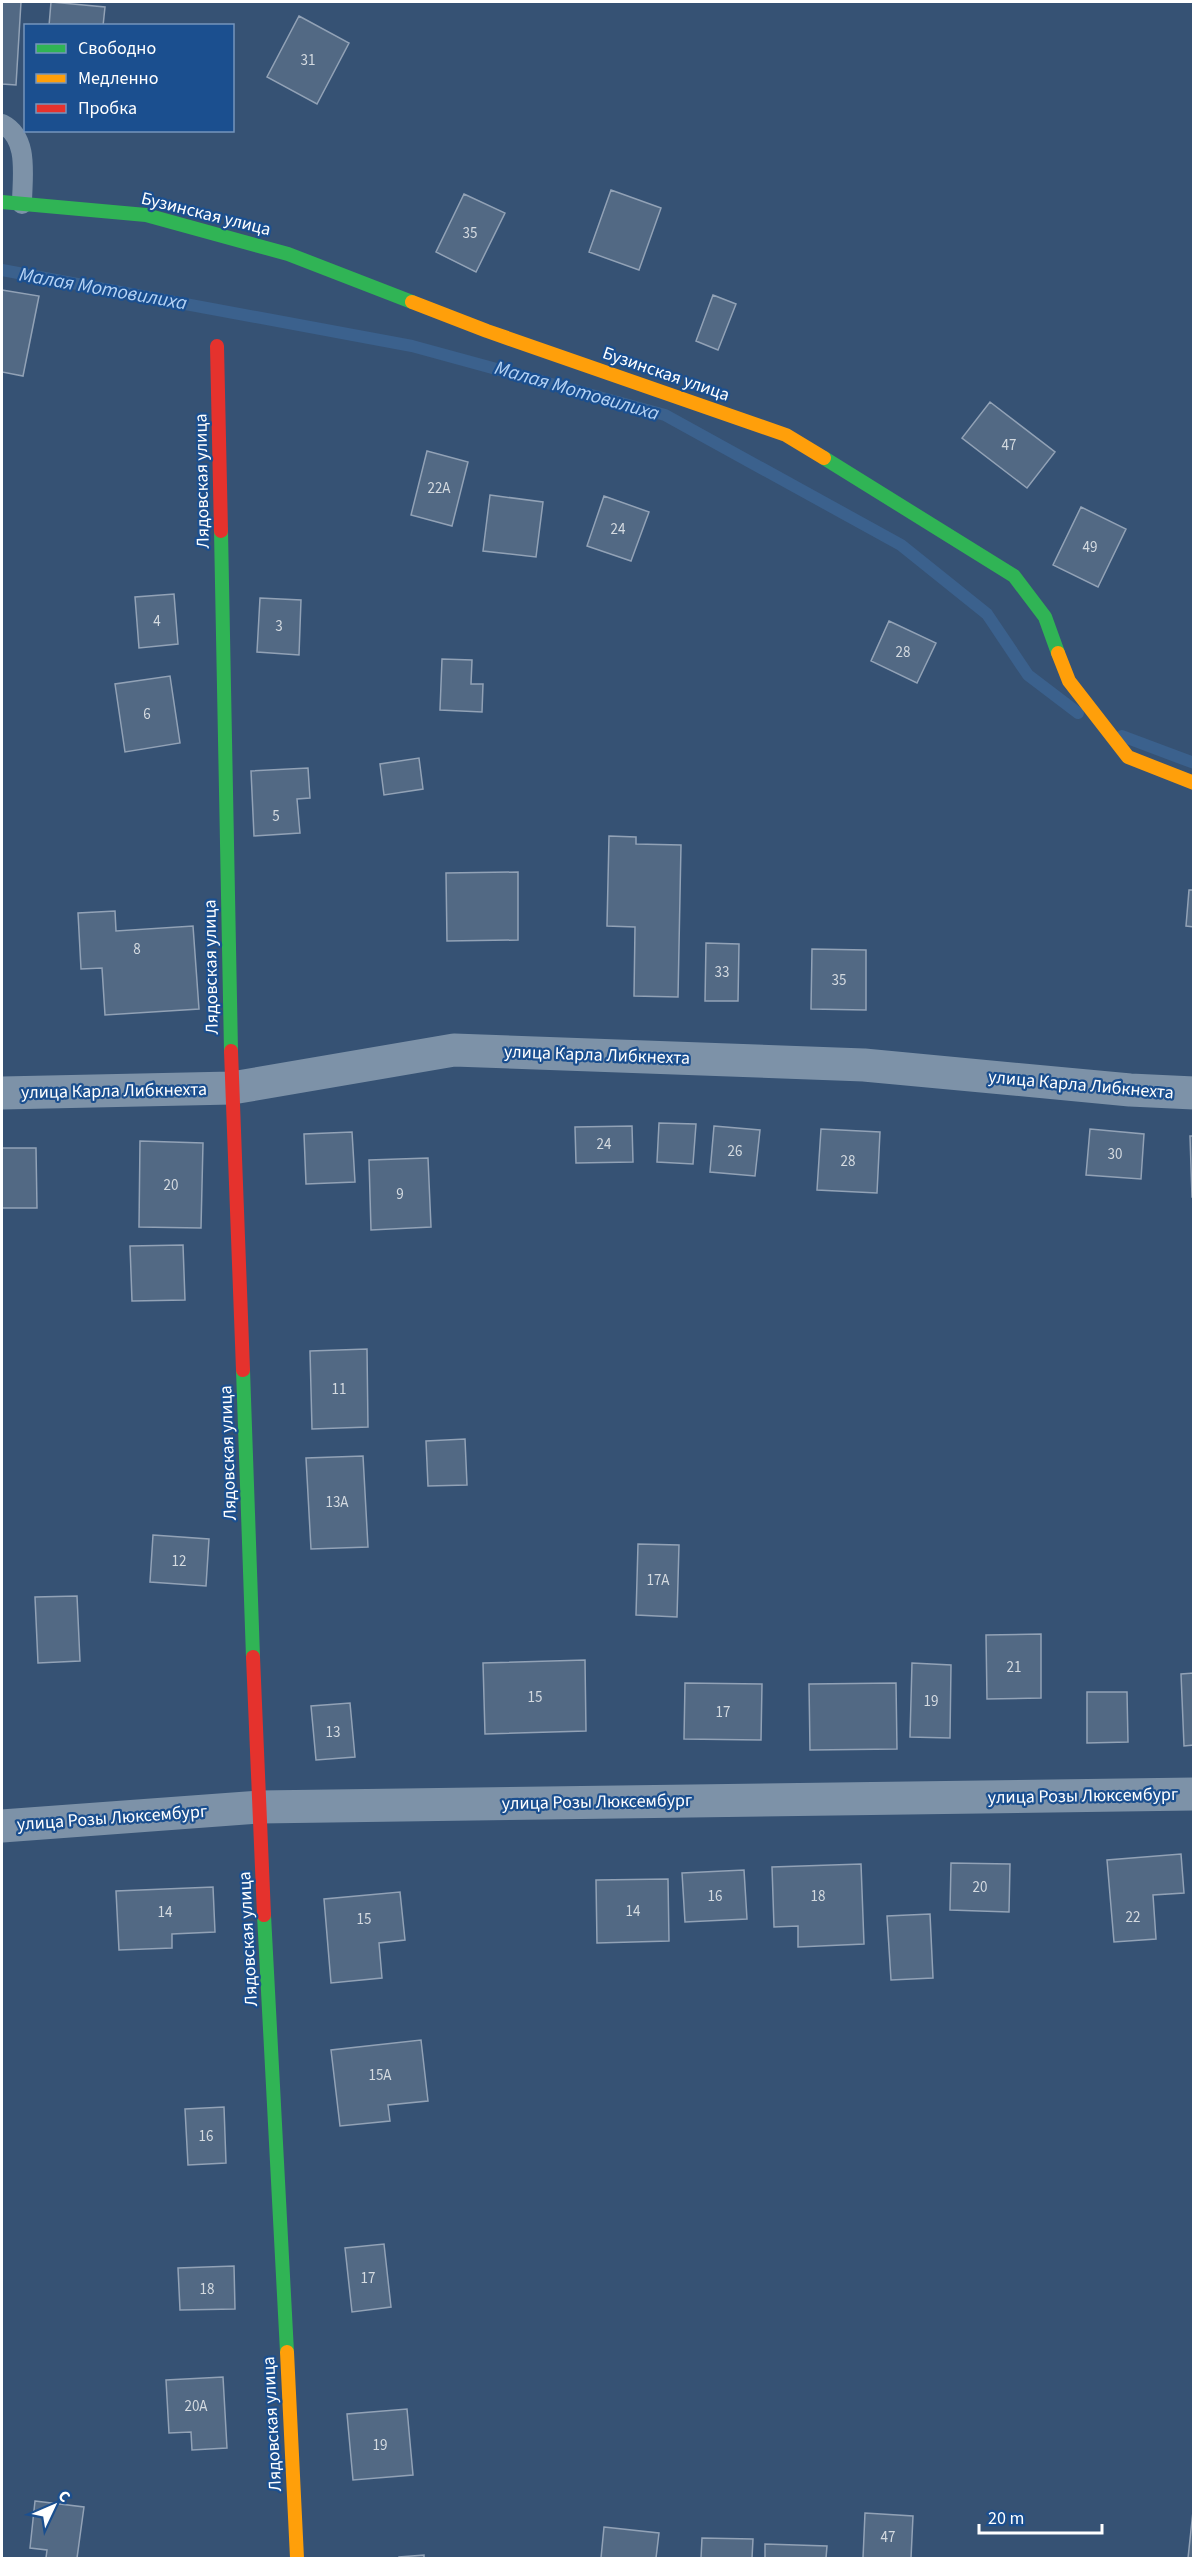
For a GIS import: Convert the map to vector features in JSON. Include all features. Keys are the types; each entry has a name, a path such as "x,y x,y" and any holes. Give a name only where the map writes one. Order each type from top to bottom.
{"street":[{"name":"Бузинская улица","path":"2,202 146,214 288,254 487,332 786,435 1014,576 1045,617 1069,681 1128,758 1194,783"},
{"name":"Лядовская улица","path":"217,346 232,1088 259,1807 297,2559"},
{"name":"улица Карла Либкнехта","path":"2,1093 232,1088 454,1050 864,1065 1194,1094"},
{"name":"улица Розы Люксембург","path":"2,1826 259,1807 1194,1794"}],"lane":[{"path":"2,124 15,135 22,152 22,204"}],"building":[{"path":"2,2 21,2 16,85 2,84"},
{"path":"51,2 105,7 103,24 49,24"},
{"path":"299,16 349,43 317,104 267,77"},
{"path":"611,190 661,208 639,270 589,252"},
{"path":"464,194 505,213 476,272 436,252"},
{"path":"2,290 39,296 23,376 2,372"},
{"path":"713,295 736,304 718,350 696,341"},
{"path":"990,402 1055,452 1027,488 962,438"},
{"path":"427,451 468,462 452,526 411,515"},
{"path":"490,495 543,502 536,557 483,551"},
{"path":"604,496 649,512 631,561 587,546"},
{"path":"1081,507 1126,529 1098,587 1053,565"},
{"path":"174,594 178,644 139,648 135,597"},
{"path":"260,598 301,600 299,655 257,652"},
{"path":"889,621 936,643 917,683 871,661"},
{"path":"442,659 472,660 471,684 483,684 482,712 440,710"},
{"path":"170,676 180,743 125,752 115,684"},
{"path":"419,758 423,789 384,795 380,764"},
{"path":"308,768 310,798 297,799 300,833 254,836 251,771"},
{"path":"609,836 636,837 636,844 681,845 678,997 634,996 635,927 607,926"},
{"path":"518,872 518,940 447,941 446,873"},
{"path":"1189,890 1194,890 1194,927 1186,926"},
{"path":"115,911 116,931 193,926 199,1009 105,1015 102,968 81,969 78,913"},
{"path":"706,943 739,944 738,1001 705,1001"},
{"path":"812,949 866,950 866,1010 811,1009"},
{"path":"659,1123 696,1124 693,1164 657,1162"},
{"path":"632,1126 633,1162 576,1163 575,1127"},
{"path":"714,1126 760,1130 755,1176 710,1172"},
{"path":"821,1129 880,1132 877,1193 817,1190"},
{"path":"1090,1129 1144,1134 1141,1179 1086,1175"},
{"path":"352,1132 355,1182 306,1184 304,1134"},
{"path":"1190,1136 1194,1136 1194,1197 1192,1197"},
{"path":"140,1141 203,1143 201,1228 139,1227"},
{"path":"2,1148 36,1148 37,1208 2,1208"},
{"path":"428,1158 431,1227 371,1230 369,1160"},
{"path":"183,1245 185,1300 132,1301 130,1246"},
{"path":"367,1349 368,1427 312,1429 310,1351"},
{"path":"465,1439 467,1485 428,1486 426,1441"},
{"path":"363,1456 368,1547 311,1549 306,1458"},
{"path":"153,1535 209,1539 206,1586 150,1582"},
{"path":"638,1544 679,1545 677,1617 636,1615"},
{"path":"77,1596 80,1661 38,1663 35,1597"},
{"path":"1041,1634 1041,1698 987,1699 986,1635"},
{"path":"585,1660 586,1731 485,1734 483,1663"},
{"path":"912,1663 951,1665 950,1738 910,1737"},
{"path":"1194,1673 1194,1745 1184,1746 1181,1674"},
{"path":"685,1683 762,1684 761,1740 684,1739"},
{"path":"896,1683 897,1749 810,1750 809,1684"},
{"path":"1087,1692 1127,1692 1128,1742 1087,1743"},
{"path":"350,1703 355,1757 316,1760 311,1706"},
{"path":"1181,1854 1184,1893 1153,1895 1156,1939 1114,1942 1107,1860"},
{"path":"951,1863 1010,1864 1009,1912 950,1910"},
{"path":"861,1864 864,1944 798,1947 798,1926 774,1927 772,1867"},
{"path":"744,1870 747,1919 685,1922 682,1873"},
{"path":"668,1879 669,1941 597,1943 596,1880"},
{"path":"213,1887 215,1932 172,1934 172,1948 119,1950 116,1891"},
{"path":"400,1892 405,1940 379,1943 382,1978 331,1983 324,1899"},
{"path":"930,1914 933,1978 891,1980 887,1916"},
{"path":"421,2040 428,2101 388,2105 390,2121 340,2126 331,2050"},
{"path":"224,2107 226,2163 188,2165 185,2109"},
{"path":"384,2244 391,2307 352,2312 345,2248"},
{"path":"234,2266 235,2309 180,2310 178,2268"},
{"path":"223,2377 227,2448 192,2450 191,2432 169,2433 166,2380"},
{"path":"407,2409 413,2475 353,2480 347,2414"},
{"path":"35,2501 84,2507 77,2558 46,2558 47,2550 30,2548"},
{"path":"1194,2502 1194,2558 1188,2558"},
{"path":"865,2513 913,2516 911,2558 863,2558"},
{"path":"604,2527 659,2533 656,2558 601,2558"},
{"path":"702,2538 753,2539 752,2558 701,2558"},
{"path":"765,2544 827,2546 826,2558 765,2558"},
{"path":"424,2555 424,2558 399,2558 399,2557"}],"waterway":[{"name":"Малая Мотовилиха","path":"2,270 412,346 665,415 901,545 987,614 1028,675 1078,713"},
{"name":"Малая Мотовилиха","path":"1122,736 1194,763"}],"traffic: fast":[{"path":"2,202 146,215 288,254 412,302"},
{"path":"824,458 1014,576 1045,617 1058,653"},
{"path":"221,531 231,1051"},
{"path":"243,1370 253,1657"},
{"path":"264,1915 287,2352"}],"traffic: slow":[{"path":"412,302 487,331 786,435 824,458"},
{"path":"1058,653 1069,681 1128,757 1194,783"},
{"path":"287,2352 297,2558"}],"traffic: jam":[{"path":"217,346 221,531"},
{"path":"231,1051 243,1370"},
{"path":"253,1657 264,1915"}]}
